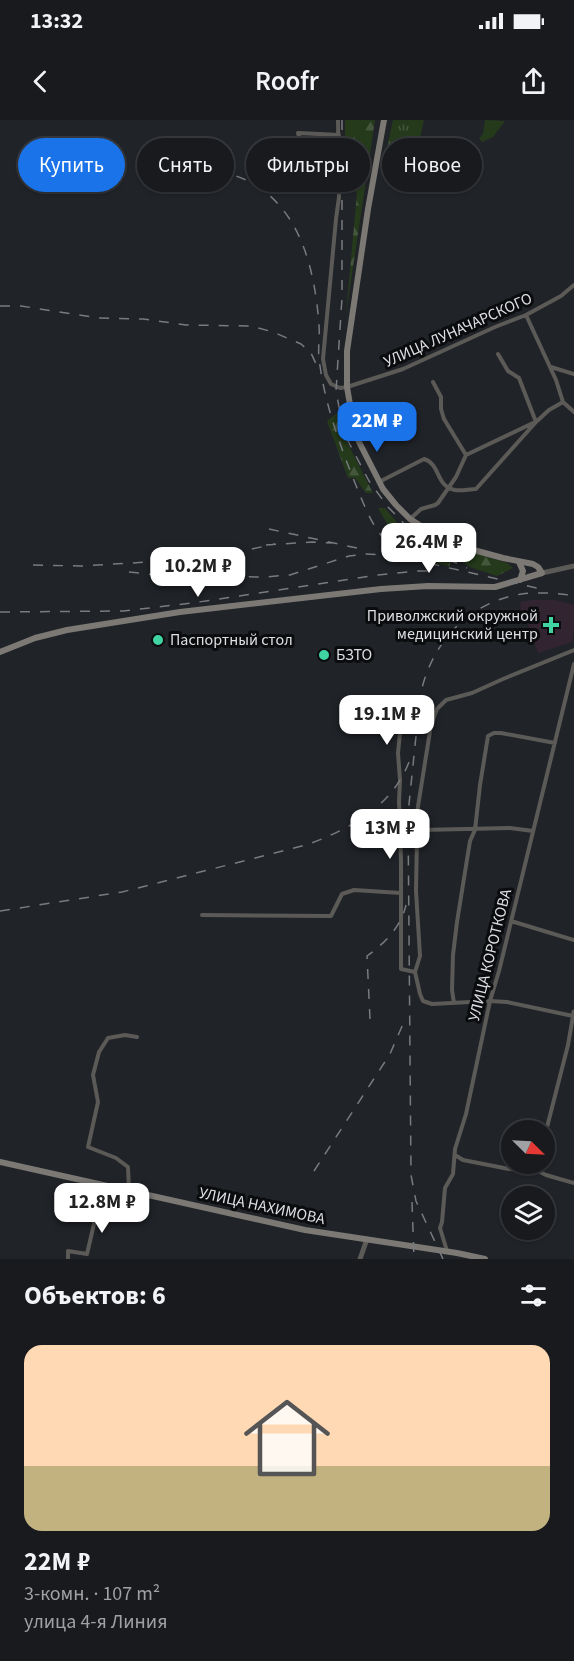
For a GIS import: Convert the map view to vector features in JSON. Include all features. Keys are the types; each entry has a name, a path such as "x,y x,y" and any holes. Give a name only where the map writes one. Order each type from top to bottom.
{"main road":[{"path":"0,652 35,638 67,630 180,612 389,588 495,587 542,573 538,567 448,543 411,519 390,499 355,434 347,387 346,351 384,120"},
{"path":"519,562 523,571 520,580"},
{"name":"УЛИЦА НАХИМОВА","path":"1,1163 269,1223 485,1259"}],"street":[{"path":"339,120 339,197 323,358 326,375 331,384 340,388 347,387"},
{"path":"298,136 298,133 339,135"},
{"name":"УЛИЦА ЛУНАЧАРСКОГО","path":"347,387 403,369 526,315 561,296 574,285"},
{"path":"526,315 563,402 574,412"},
{"path":"498,354 508,371 519,378 536,422"},
{"path":"550,367 574,374"},
{"path":"433,381 441,398 444,419 466,455"},
{"path":"379,482 424,459 433,464 442,483 449,488 476,489 536,422 549,410 563,402"},
{"path":"411,519 421,509 435,505 449,488 469,452 536,422"},
{"path":"542,573 574,566"},
{"path":"533,831 510,828 421,830 416,825 431,725 434,714 446,700 472,693 574,650"},
{"name":"УЛИЦА КОРОТКОВА","path":"447,1251 440,1228 445,1188 453,1174 456,1143 466,1114 490,1001 574,664"},
{"path":"402,713 398,753 401,969 415,972"},
{"path":"454,1003 452,990 457,922 468,850 475,830 488,736 501,733 555,743"},
{"path":"421,830 417,836 416,891 420,956 415,972 423,1001 432,1004 490,1001 574,1015 549,1120"},
{"path":"202,915 331,916 342,894 354,890 401,893"},
{"path":"511,921 574,940"},
{"path":"129,1191 128,1167 116,1158 88,1148 98,1102 93,1075 99,1052 108,1038 125,1035 137,1037"},
{"path":"455,1155 463,1160 501,1167"},
{"path":"546,1174 574,1183"},
{"path":"68,1259 68,1251 87,1254 103,1185"},
{"path":"360,1259 367,1239"}],"shaded area":[{"name":"Приволжский окружной медицинский центр","path":"555,600 574,605 572,642 538,653 526,619 522,619 520,602"}],"green space":[{"path":"345,120 375,120 370,153 370,138 345,138"},
{"path":"393,120 424,120 420,138 389,138"},
{"path":"485,120 505,121 493,137 482,142 482,138 479,138 483,134"},
{"path":"364,192 346,314 357,193"},
{"path":"337,413 348,444 373,493 366,493 355,478 348,478 327,421"},
{"path":"378,508 385,508 405,532 450,561 450,567 418,558 418,545 396,539"},
{"path":"433,543 444,543 507,563 513,568 497,576 470,567"}],"railway":[{"path":"342,120 342,298 336,391 342,423 347,439 369,481 388,507 419,539 467,568"},
{"path":"234,176 265,192 282,208 295,228 305,251 316,300 319,361 330,413 363,503 383,537 399,552 419,561 541,589"},
{"path":"0,306 21,306 99,318 143,319 186,325 251,326 273,332 301,344 311,353 317,366"},
{"path":"269,529 366,550"},
{"path":"266,545 332,543"},
{"path":"33,565 81,566 181,560 219,556 275,544"},
{"path":"177,550 203,551"},
{"path":"129,572 165,576 264,577 290,575 349,556 388,555"},
{"path":"0,612 123,611 378,575 437,571"},
{"path":"443,1259 416,1201 411,1175 408,814 420,697 425,678 442,643 469,616 485,606 522,594 569,595"},
{"path":"0,911 122,892 306,845 337,832 367,815 392,792 409,762"},
{"path":"370,1019 367,956 391,934 404,913 406,905"},
{"path":"314,1171 390,1054 406,1017"},
{"path":"412,1202 414,1259"}],"place":[{"name":"Приволжский окружной медицинский центр","path":"551,625"},
{"name":"Паспортный стол","path":"158,640"},
{"name":"БЗТО","path":"324,655"}]}
